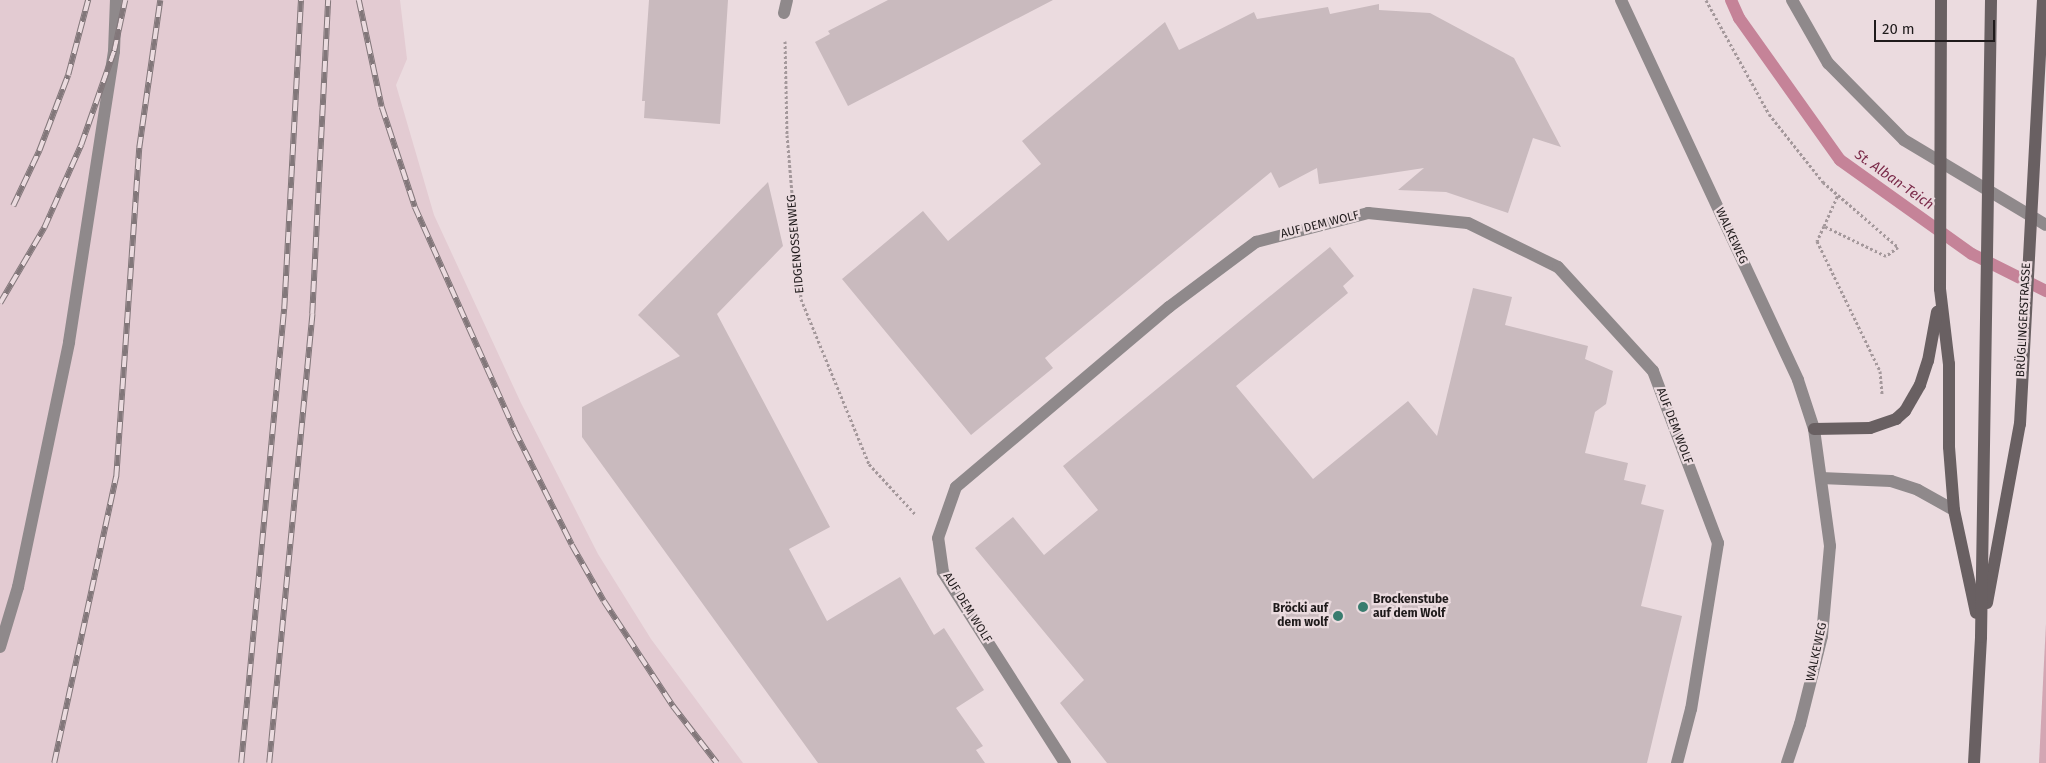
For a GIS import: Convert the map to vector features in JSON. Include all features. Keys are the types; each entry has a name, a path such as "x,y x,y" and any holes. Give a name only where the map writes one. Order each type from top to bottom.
{"main road":[{"path":"1814,429 1885,424 1905,412 1920,385 1940,323 1941,0"},
{"name":"BRÜGLINGERSTRASSE","path":"1974,763 1981,637 1991,0"},
{"name":"BRÜGLINGERSTRASSE","path":"1981,637 2020,424 2021,372 2034,134 2042,89 2043,0"},
{"name":"BRÜGLINGERSTRASSE","path":"1940,323 1949,364 1949,447 1954,510 1981,637"}],"street":[{"path":"0,647 18,587 69,342 114,51 116,0"},
{"path":"784,13 787,0"},
{"name":"WALKEWEG","path":"1621,0 1798,380 1814,429 1830,546 1822,636 1800,724 1786,763"},
{"path":"1792,0 1828,63 1904,140 2046,225"},
{"name":"AUF DEM WOLF","path":"1065,763 943,572 938,538 956,487 1169,307 1256,242 1368,213 1468,223 1558,267 1653,371 1718,543 1691,709 1677,763"},
{"path":"1821,478 1891,481 1918,490 1954,510"}],"path":[{"path":"1706,0 1769,114 1823,182 1898,247 1886,256 1824,226"},
{"name":"EIDGENOSSENWEG","path":"784,13 787,135 801,299 869,464 938,538"},
{"path":"1838,194 1817,241 1880,371 1885,424"}],"shaded area":[{"path":"0,0 400,0 407,59 396,85 434,215 521,403 598,554 651,639 743,763 0,763"},
{"path":"2046,624 2046,763 2039,763 2044,662"}],"building":[{"path":"649,0 728,0 720,124 644,118 645,101 642,101"},
{"path":"888,0 1053,0 848,106 815,42 830,34 828,31"},
{"path":"1379,4 1379,10 1430,13 1514,58 1561,147 1533,138 1508,213 1446,192 1398,190 1424,168 1319,184 1317,168 1279,188 1271,172 1045,358 1053,368 971,435 842,279 923,211 948,241 1041,164 1022,141 1165,22 1179,50 1254,12 1257,19 1328,7 1330,14"},
{"path":"768,182 783,246 717,314 830,527 789,549 827,621 900,577 934,635 944,628 984,690 956,708 983,746 976,750 985,763 818,763 582,437 582,407 680,356 638,315"},
{"path":"1330,247 1354,276 1343,286 1348,293 1236,386 1313,479 1408,401 1437,436 1473,288 1512,297 1505,325 1588,346 1585,359 1613,371 1606,404 1595,412 1585,453 1628,463 1624,480 1646,485 1641,504 1664,510 1641,606 1682,616 1647,763 1107,763 1060,703 1084,680 975,548 1013,517 1044,555 1098,510 1063,466"}],"waterway":[{"name":"St. Alban-Teich","path":"1731,0 1739,18 1840,160 1972,254 2046,291"}],"railway":[{"path":"13,206 39,151 68,75 88,0"},
{"path":"0,303 44,228 81,145 114,51 125,0"},
{"path":"54,763 116,477 139,148 160,0"},
{"path":"241,763 284,309 301,0"},
{"path":"269,763 312,314 328,0"},
{"path":"359,0 382,107 415,207 515,431 572,545 604,601 673,706 717,763"}],"place":[{"name":"Brockenstube auf dem Wolf","path":"1363,607"},
{"name":"Bröcki auf dem wolf","path":"1338,616"}]}
